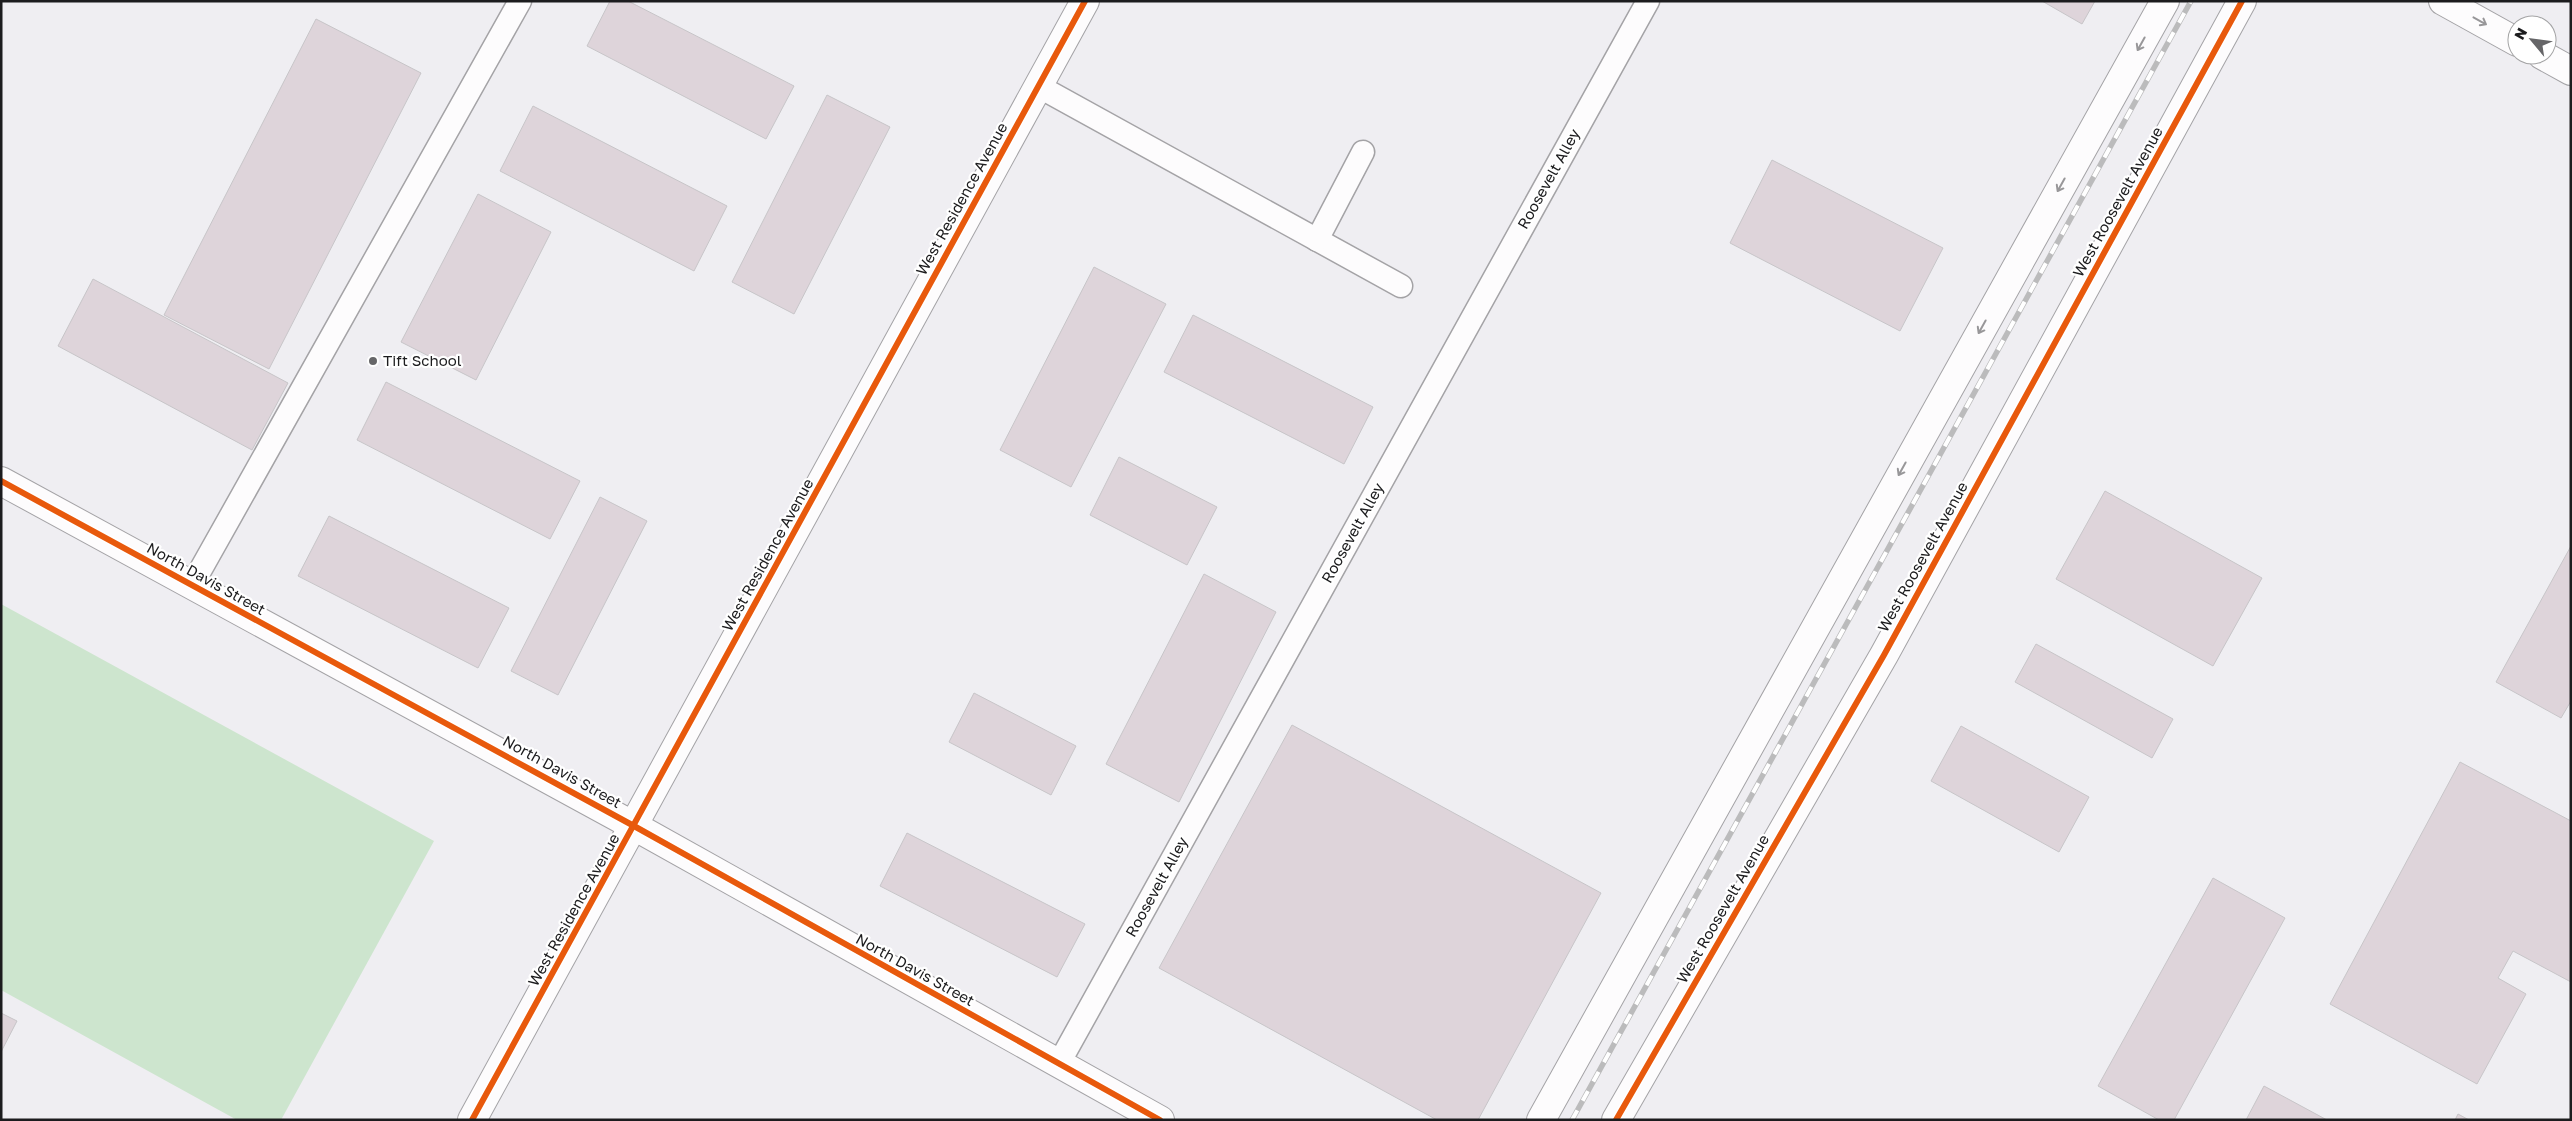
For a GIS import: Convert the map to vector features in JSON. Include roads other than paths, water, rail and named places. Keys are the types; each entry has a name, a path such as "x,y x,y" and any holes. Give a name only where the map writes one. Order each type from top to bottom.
{"street":[{"name":"West Residence Avenue","path":"472,1120 1085,1"},
{"path":"1541,1120 2165,1"},
{"name":"West Roosevelt Avenue","path":"1616,1120 1884,655 2242,1"},
{"path":"2444,1 2507,36"},
{"path":"2557,63 2571,71"},
{"name":"North Davis Street","path":"1,481 634,826 1058,1065 1160,1120"}],"lane":[{"path":"192,585 520,1"},
{"name":"Roosevelt Alley","path":"1058,1065 1648,1"},
{"path":"1038,86 1401,286"},
{"path":"1316,240 1362,152"}],"railway":[{"path":"1572,1120 2191,1"}],"place":[{"name":"Tift School","path":"373,361"}]}
